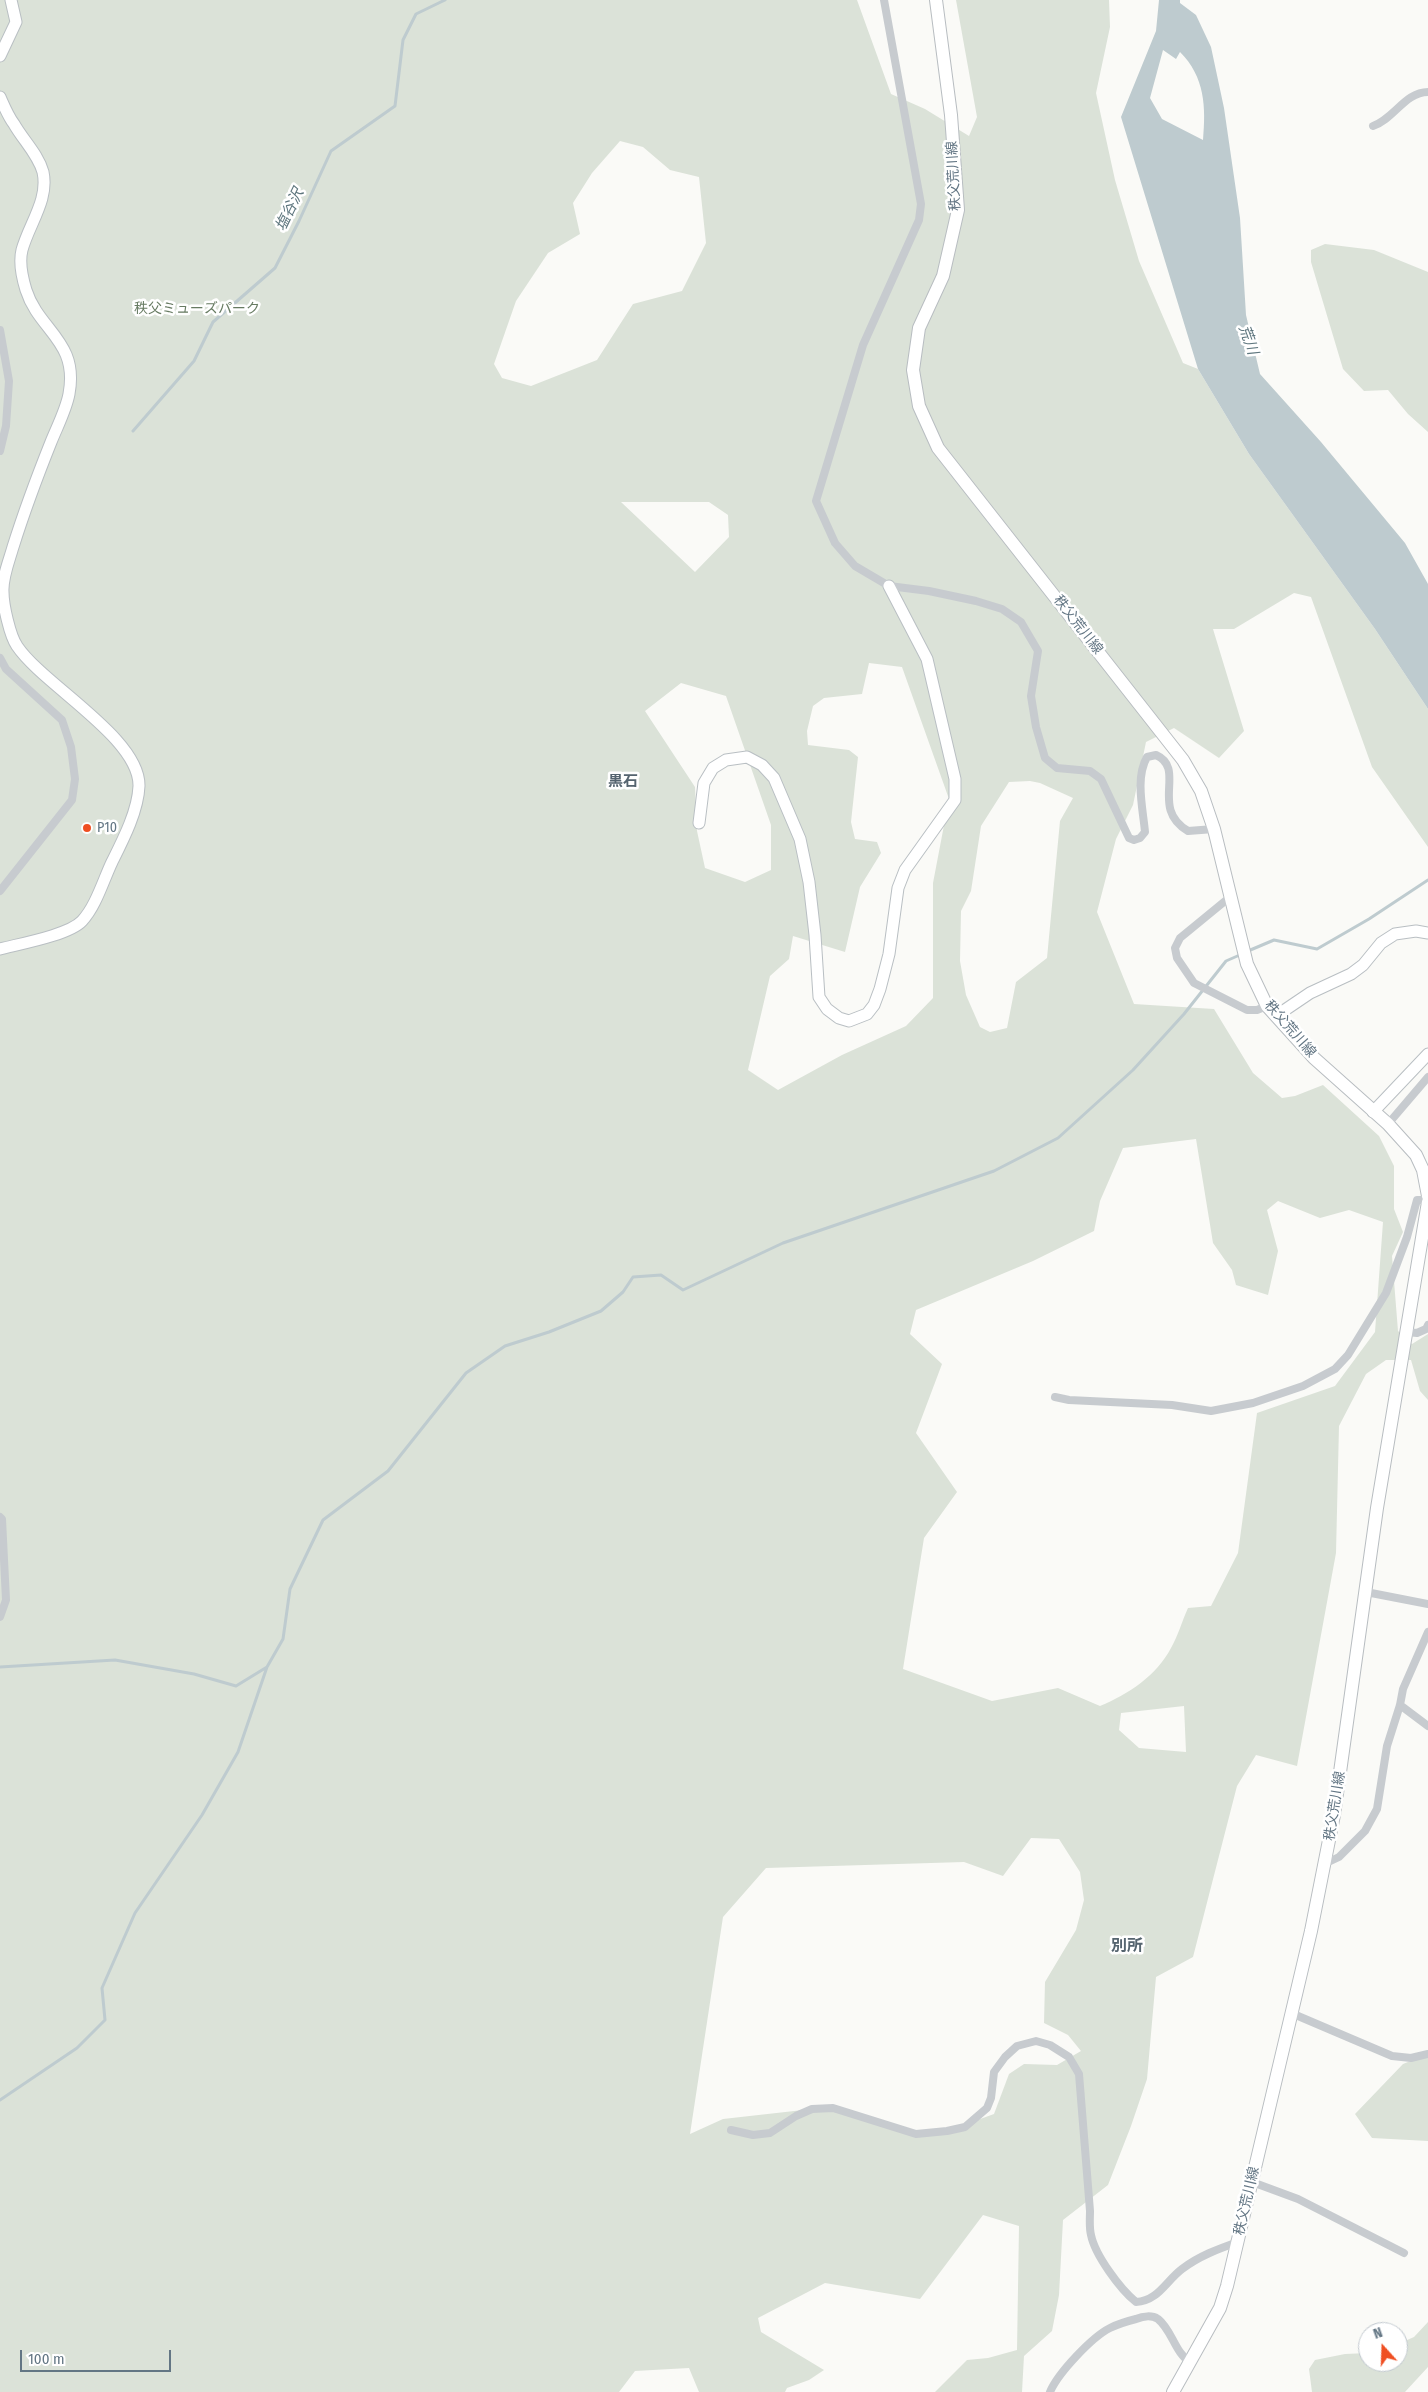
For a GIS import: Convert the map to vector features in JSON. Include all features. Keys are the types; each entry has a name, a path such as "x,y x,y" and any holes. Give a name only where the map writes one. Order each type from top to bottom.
{"main road":[{"name":"秩父荒川線","path":"936,0 951,115 958,210 943,276 919,328 913,370 919,406 938,448 1183,760 1201,791 1214,829 1238,935 1247,964 1267,1006 1314,1058 1388,1124 1416,1155 1423,1170 1428,1196"},
{"name":"秩父荒川線","path":"1173,2392 1220,2308 1238,2242 1324,1864 1334,1815 1377,1508 1428,1201"}],"street":[{"path":"0,56 16,22 11,0"},
{"path":"884,0 921,204 919,220 862,345 816,501 835,543 855,566 888,586 929,591 976,601 1002,610 1021,622 1038,651 1031,696 1036,727 1046,758 1057,768 1090,771 1101,779 1129,838 1134,840 1140,838 1145,832 1142,798 1143,765 1147,757 1156,755 1162,758 1168,767 1170,784 1168,797 1169,811 1174,820 1188,831 1214,829"},
{"path":"1372,126 1390,118 1407,100 1422,92 1428,92"},
{"path":"0,97 43,172 44,195 22,251 23,278 34,308 65,350 70,369 69,396 18,528 8,563 2,591 6,612 16,644 32,663 86,711 123,748 134,763 139,784 135,806 121,844 91,907 81,923 36,940 0,949"},
{"path":"0,330 9,381 6,426 0,451"},
{"path":"699,824 704,783 713,768 726,760 747,757 762,765 774,778 800,839 809,882 819,997 827,1009 839,1018 849,1021 867,1014 874,1004 880,989 887,962 898,888 905,870 955,800 954,780 927,659 888,586"},
{"path":"0,658 6,669 62,720 71,747 75,779 72,800 0,891"},
{"path":"1230,897 1180,938 1175,948 1177,958 1194,983 1248,1010 1257,1010 1267,1006"},
{"path":"1276,1016 1318,988 1351,974 1363,965 1381,943 1395,934 1416,931 1428,933"},
{"path":"1373,1112 1428,1054"},
{"path":"1388,1124 1428,1077"},
{"path":"1055,1397 1069,1400 1172,1405 1210,1411 1253,1403 1303,1386 1335,1369 1348,1355 1386,1293 1407,1237 1417,1200 1428,1201"},
{"path":"1407,1332 1417,1332 1426,1329 1428,1325"},
{"path":"0,1517 2,1519 6,1600 0,1617"},
{"path":"1366,1592 1428,1604"},
{"path":"1324,1864 1339,1857 1365,1831 1377,1809 1387,1746 1403,1689 1428,1632"},
{"path":"1400,1705 1428,1726"},
{"path":"1291,2013 1392,2056 1411,2058 1428,2054"},
{"path":"731,2130 753,2135 770,2133 796,2116 812,2109 833,2108 916,2134 965,2127 987,2108 991,2098 994,2072 1005,2057 1017,2046 1036,2041 1050,2045 1068,2057 1079,2074 1090,2232 1094,2247 1128,2295 1136,2302 1146,2302 1159,2293 1181,2270 1209,2252 1238,2242"},
{"path":"1252,2182 1298,2199 1404,2253"},
{"path":"1050,2392 1062,2374 1093,2340 1110,2328 1140,2318 1153,2316 1160,2320 1175,2346 1190,2362"}],"green space":[{"name":"秩父ミューズパーク","path":"0,0 857,0 891,94 925,109 969,136 977,117 956,0 1109,0 1110,27 1096,93 1115,180 1139,261 1183,363 1198,369 1249,454 1375,629 1428,709 1428,847 1372,767 1311,597 1294,593 1234,629 1213,629 1244,731 1219,758 1174,728 1146,742 1133,805 1116,839 1097,912 1134,1004 1214,1009 1253,1073 1282,1098 1295,1096 1323,1085 1379,1136 1394,1166 1394,1209 1403,1232 1392,1256 1398,1331 1412,1344 1428,1334 1428,1400 1420,1391 1411,1360 1386,1360 1366,1374 1339,1426 1336,1553 1297,1766 1256,1755 1237,1786 1193,1957 1156,1977 1147,2079 1108,2185 1063,2220 1059,2295 1052,2331 1024,2356 1022,2392 935,2392 967,2360 988,2358 1017,2350 1019,2226 983,2215 920,2299 825,2283 758,2318 761,2332 824,2370 809,2380 787,2388 785,2392 699,2392 689,2368 635,2371 619,2392 0,2392","holes":["620,141 643,147 670,170 699,177 706,243 682,291 633,304 597,360 531,386 502,378 494,364 516,301 548,253 580,234 573,203 592,173","621,502 709,502 728,515 729,537 695,572","869,663 902,667 949,799 933,883 933,998 906,1026 842,1055 778,1090 748,1070 770,976 789,959 793,936 845,952 860,887 881,853 877,842 855,839 851,822 858,757 849,750 808,745 807,731 813,706 824,698 862,694","681,683 726,696 771,825 771,870 745,882 705,868 697,831 695,787 645,711","1030,781 1040,783 1073,798 1060,821 1047,958 1016,982 1007,1028 990,1032 980,1027 966,995 960,961 961,911 971,891 981,826 1009,782","1196,1139 1213,1243 1232,1270 1236,1285 1268,1295 1278,1251 1267,1210 1278,1201 1320,1218 1349,1210 1383,1222 1375,1332 1335,1386 1257,1413 1238,1553 1211,1606 1188,1608 1171,1648 1150,1675 1131,1690 1100,1706 1058,1688 992,1701 903,1669 924,1538 957,1492 916,1433 942,1364 910,1334 916,1310 1033,1261 1094,1231 1100,1201 1123,1148","1184,1706 1186,1752 1139,1748 1119,1730 1121,1713","1031,1838 1059,1839 1080,1872 1084,1900 1076,1930 1045,1982 1044,2023 1068,2035 1081,2051 1057,2065 1024,2064 1009,2074 994,2114 947,2131 916,2134 817,2107 723,2119 690,2134 723,1917 766,1868 964,1862 1003,1876"]},
{"path":"1325,244 1374,250 1428,272 1428,432 1408,414 1388,390 1364,391 1343,369 1311,262 1311,250"},
{"path":"1428,2054 1428,2141 1372,2138 1355,2114 1403,2064"},
{"path":"1428,2322 1428,2367 1405,2392 1312,2392 1309,2369 1315,2360 1358,2353 1358,2372 1408,2372 1408,2340 1414,2337"}],"water":[{"name":"荒川","path":"1159,0 1180,0 1180,3 1196,15 1211,47 1224,108 1240,218 1246,315 1260,374 1321,442 1405,543 1428,584 1428,709 1375,629 1249,454 1198,369 1121,117 1156,31","holes":["1163,50 1176,59 1180,52 1195,72 1199,82 1204,104 1203,140 1162,119 1150,98"]}],"waterway":[{"name":"塩谷沢","path":"133,431 194,361 213,322 275,268 331,151 395,106 403,40 416,14 445,0"},
{"path":"1248,951 1274,940 1317,949 1369,919 1428,880"},
{"path":"0,2100 77,2048 105,2020 102,1988 135,1913 202,1815 238,1752 267,1667 283,1639 290,1589 323,1520 388,1471 466,1373 505,1346 549,1332 601,1311 623,1292 633,1277 661,1275 683,1290 783,1243 994,1171 1058,1138 1133,1070 1184,1014 1226,961 1242,954"},
{"path":"0,1667 115,1660 194,1674 236,1686 267,1667"}],"place":[{"name":"P10","path":"87,828"}],"district":[{"name":"黒石","path":"623,782"},
{"name":"別所","path":"1127,1947"}]}
